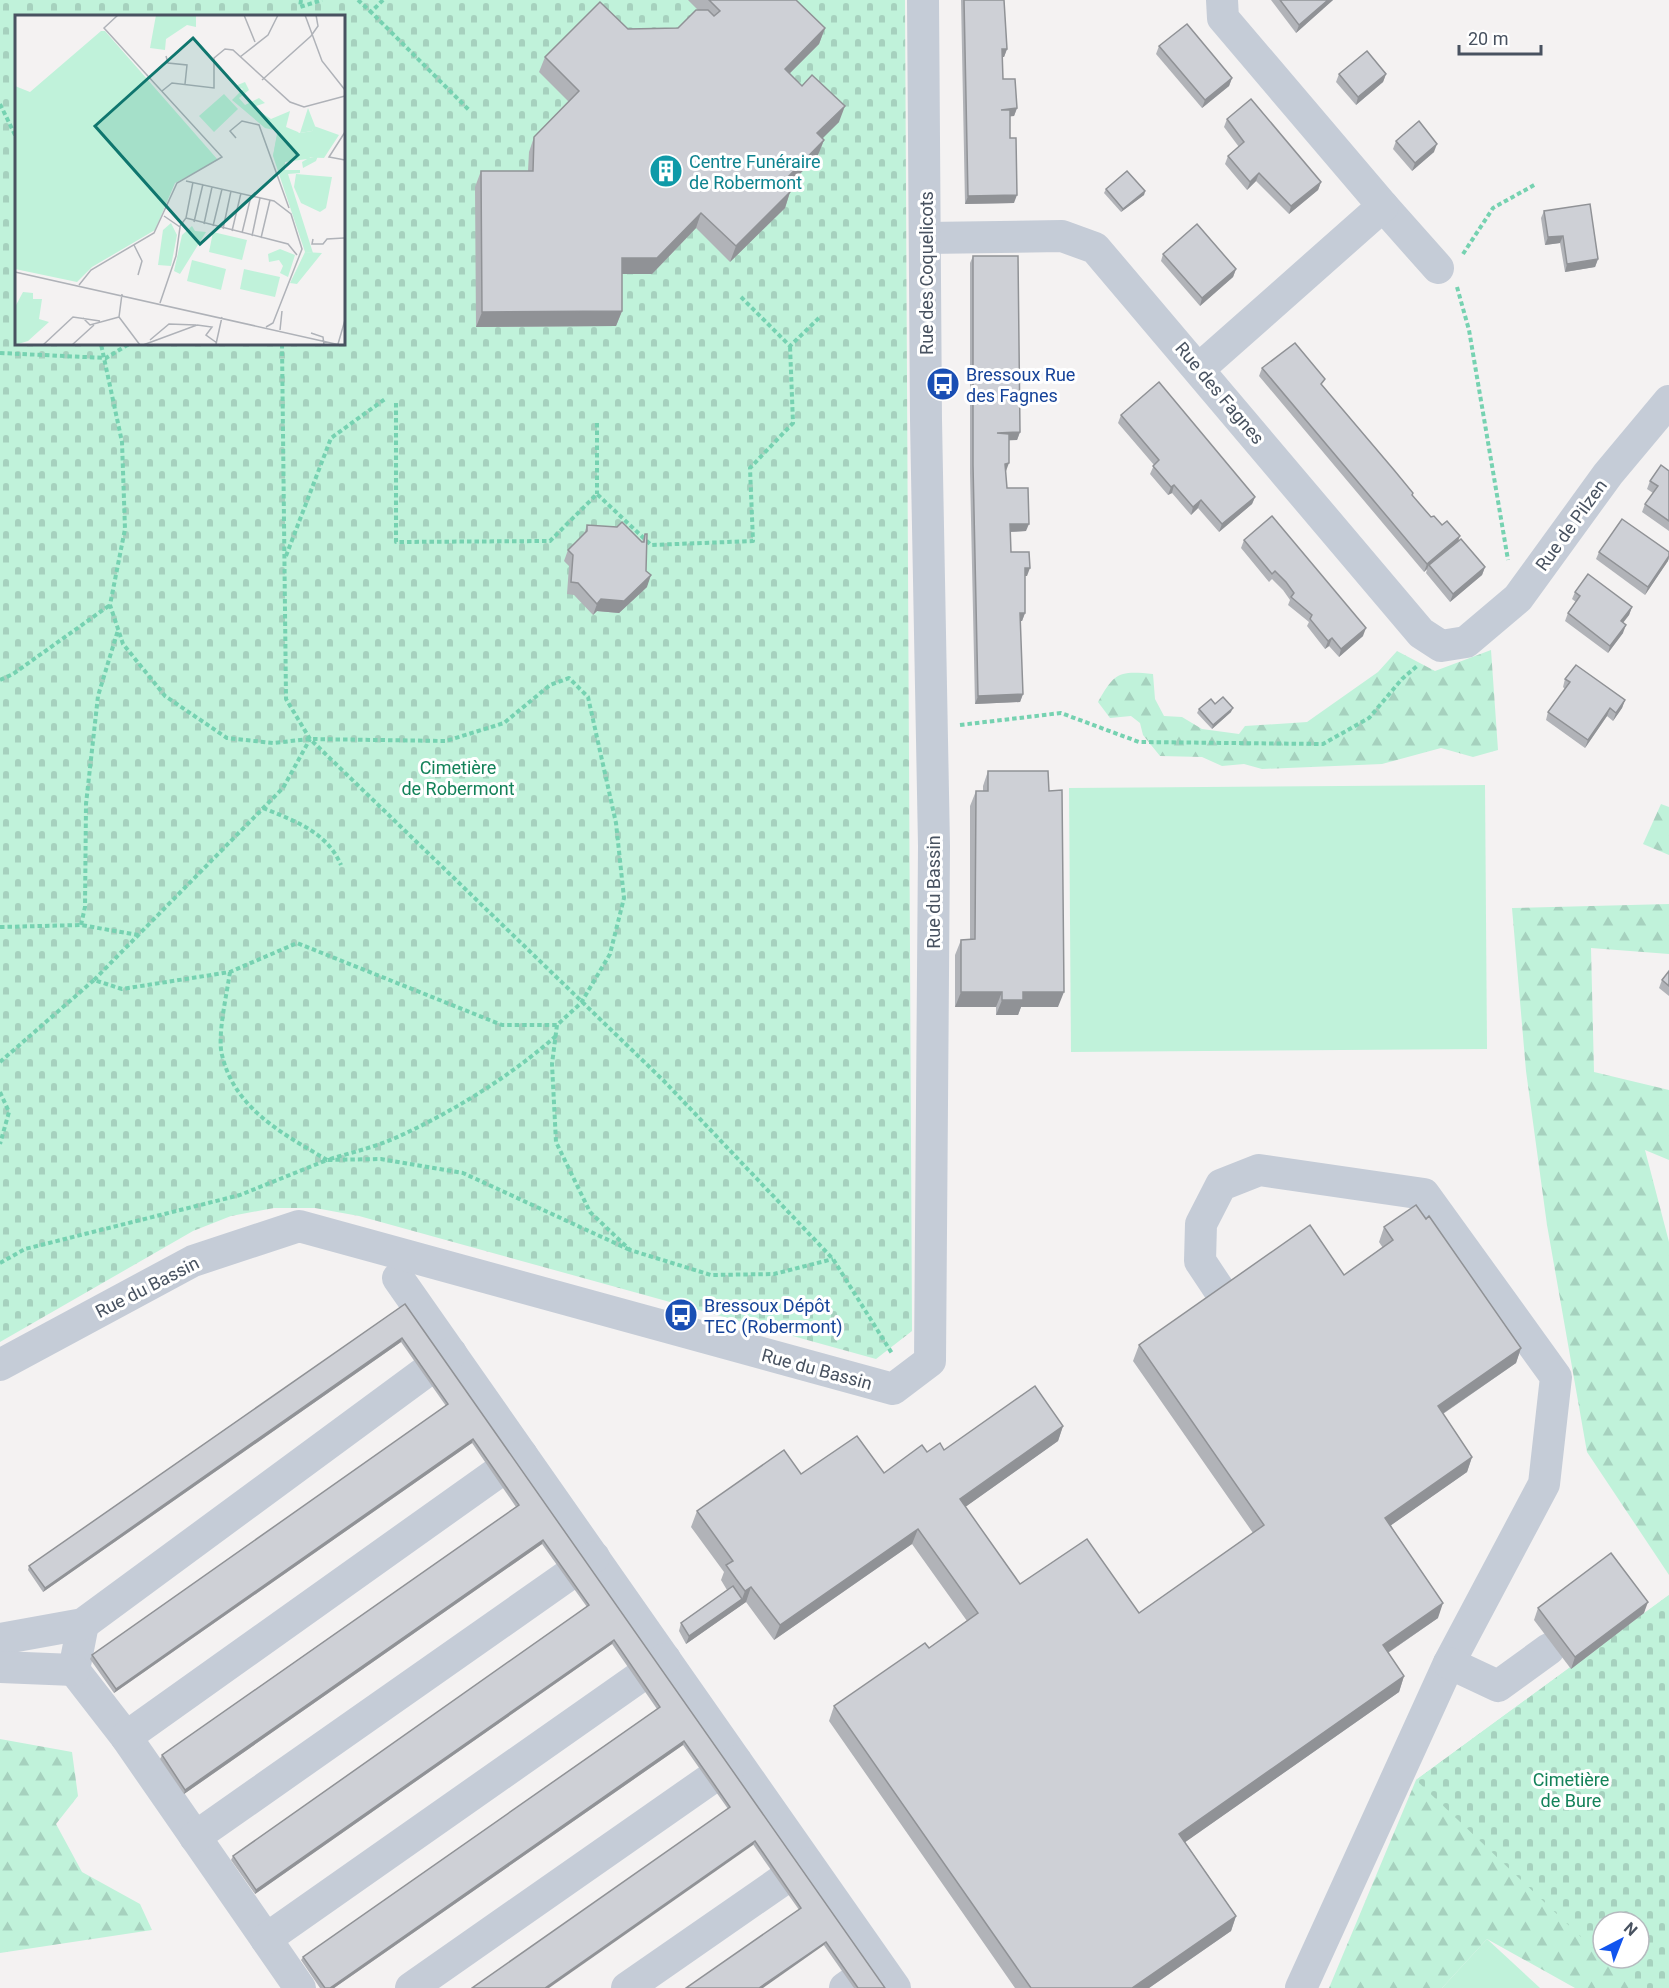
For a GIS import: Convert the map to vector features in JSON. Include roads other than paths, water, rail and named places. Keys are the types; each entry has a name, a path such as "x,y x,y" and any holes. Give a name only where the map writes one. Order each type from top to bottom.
{"street":[{"name":"Rue des Coquelicots","path":"923,0 926,420 932,726"},
{"path":"1222,0 1223,18 1383,206 1445,268"},
{"path":"1200,368 1383,206"},
{"name":"Rue des Fagnes","path":"926,238 1062,236 1095,248 1200,368 1421,633 1453,644"},
{"name":"Rue de Pilzen","path":"1453,644 1518,598 1608,474 1669,401"},
{"name":"Rue du Bassin","path":"0,1365 192,1261 299,1226 893,1389 930,1361 932,726"},
{"path":"1224,1297 1200,1261 1201,1224 1221,1185 1259,1170 1424,1194 1556,1377 1544,1484 1449,1663 1301,1988"},
{"path":"398,1278 886,1976 845,1988"},
{"path":"0,1639 83,1624 451,1353"},
{"path":"126,1737 522,1455"},
{"path":"195,1837 594,1557"},
{"path":"83,1624 74,1670 126,1737 300,1988"},
{"path":"1449,1663 1498,1686 1549,1649"},
{"path":"266,1939 665,1659"},
{"path":"0,1667 74,1670"},
{"path":"411,1988 736,1761"},
{"path":"627,1988 807,1863"}],"place":[{"name":"Centre Funéraire de Robermont","path":"666,171"},
{"name":"Bressoux Rue des Fagnes","path":"943,384"},
{"name":"Bressoux Dépôt TEC (Robermont)","path":"681,1315"}],"park label":[{"name":"Cimetière de Robermont","path":"458,777"},
{"name":"Cimetière de Bure","path":"1571,1789"}]}
